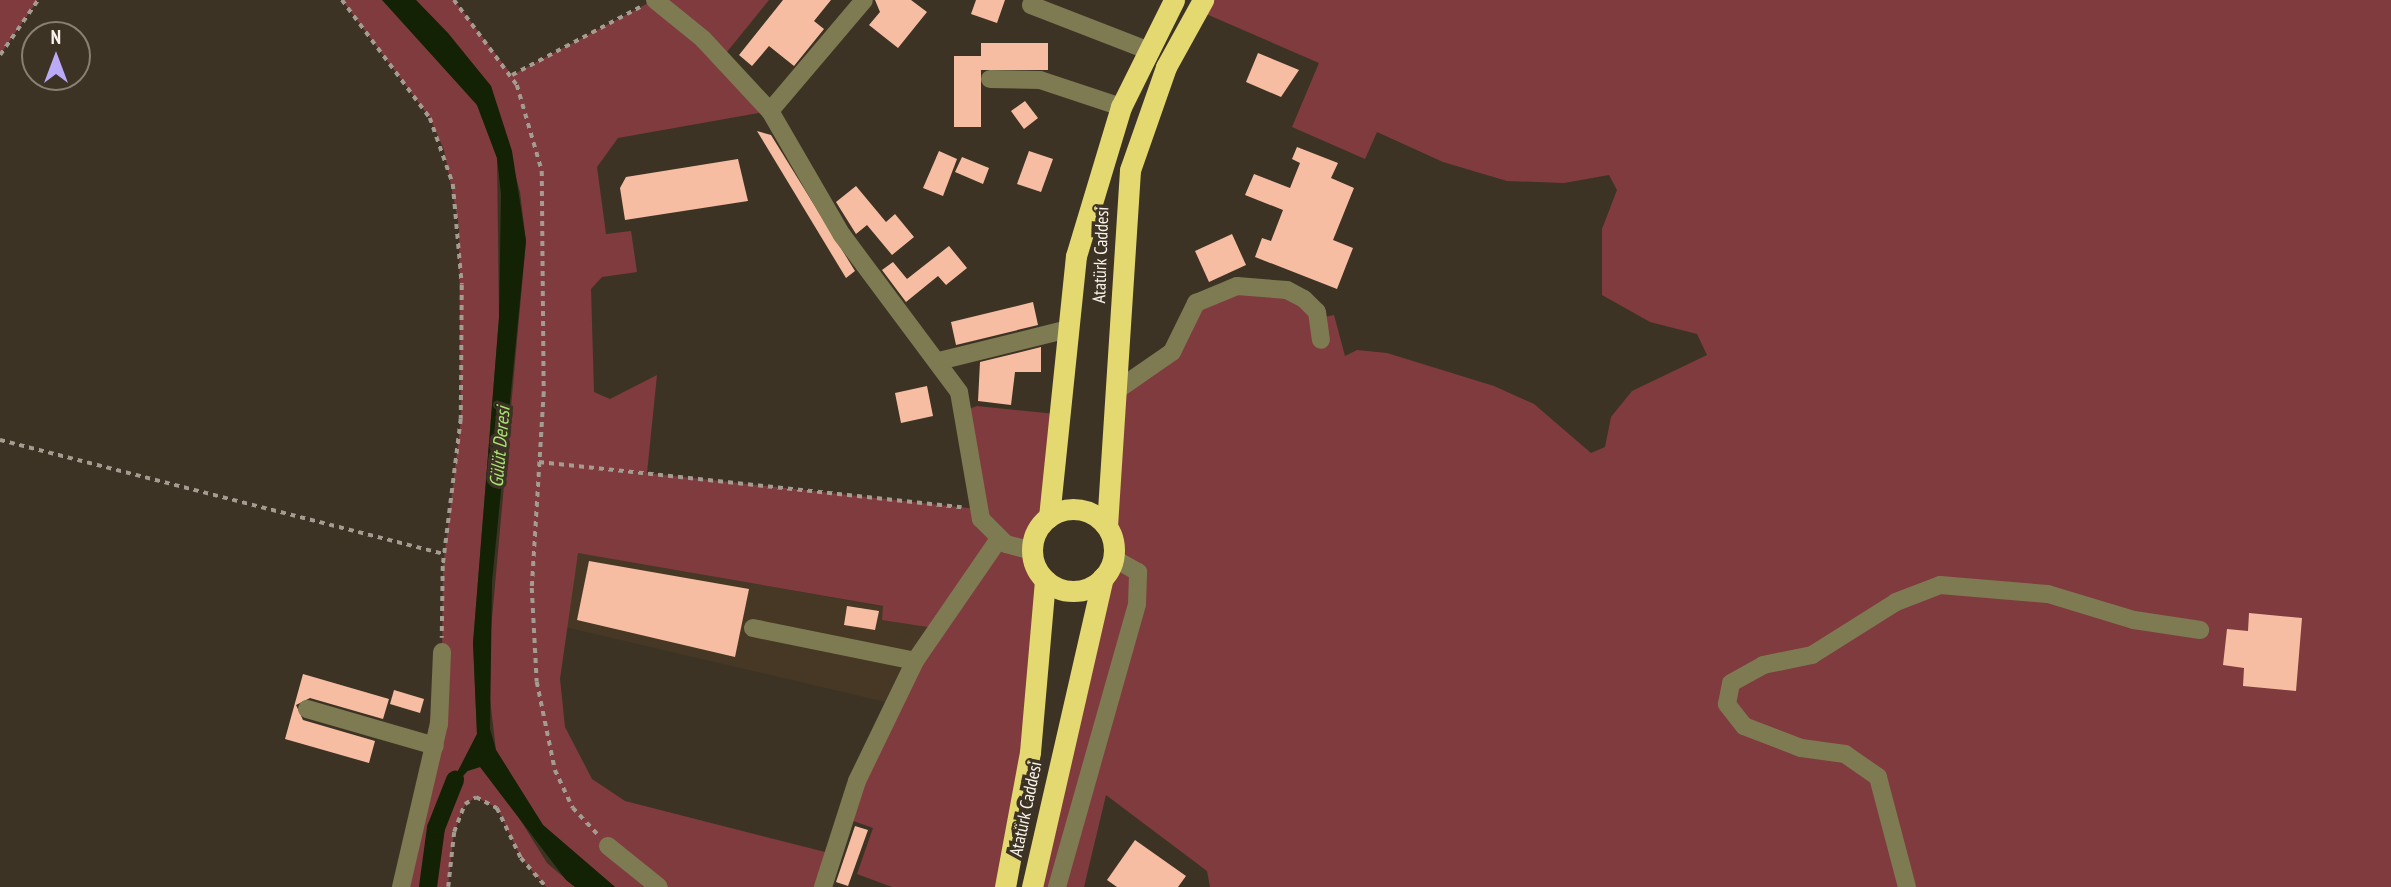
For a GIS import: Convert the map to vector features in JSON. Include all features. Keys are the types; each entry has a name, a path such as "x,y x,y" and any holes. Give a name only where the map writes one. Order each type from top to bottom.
{"highway":[{"name":"Atatürk Caddesi","path":"1005,887 1030,752 1045,580 1032,551 1049,517 1064,330 1076,256 1121,107 1174,0"},
{"name":"Atatürk Caddesi","path":"1032,887 1108,567 1107,527 1120,387 1121,263 1130,170 1166,67 1203,0"},
{"path":"1049,517 1079,509 1107,527"},
{"path":"1045,580 1075,590 1108,567"}],"street":[{"path":"654,0 703,39 770,111 842,235 939,361 966,410 978,509 999,539 1032,551"},
{"path":"770,111 864,0"},
{"path":"1031,5 1147,50"},
{"path":"990,79 1040,80 1121,107"},
{"path":"1120,387 1172,352 1196,303 1237,286 1275,287 1304,299 1317,312 1321,340"},
{"path":"939,361 1064,330"},
{"path":"823,887 857,781 915,662 999,539"},
{"path":"1057,887 1138,604 1138,572 1108,567"},
{"path":"1907,887 1878,777 1844,754 1801,748 1744,726 1727,704 1731,682 1745,671 1812,655 1896,602 1940,585 2048,594 2134,620 2200,630"},
{"path":"753,628 915,662"},
{"path":"401,887 435,746 444,690 442,652"},
{"path":"307,709 435,746"},
{"path":"608,845 659,887"}],"path":[{"path":"0,54 38,0"},
{"path":"342,0 430,118 453,184 462,285 461,419 444,554 442,652"},
{"path":"454,0 512,75 534,134 545,197 539,462 532,588 544,728 573,808 608,845"},
{"path":"512,75 654,0"},
{"path":"0,440 444,554"},
{"path":"539,462 978,509"},
{"path":"448,887 454,832 465,804 476,797 497,808 521,858 546,887"}],"shaded area":[{"path":"0,0 38,0 21,21 0,55"},
{"path":"342,0 382,0 405,21 477,105 497,158 499,318 473,643 477,734 446,795 468,771 480,767 492,774 547,863 575,887 546,887 521,858 497,808 476,797 465,805 454,832 448,887 401,887 442,652 443,566 461,419 459,226 444,150 430,118"},
{"path":"416,0 454,0 512,75 654,0 769,0 722,58 770,111 618,138 597,167 606,234 631,231 637,272 602,277 591,289 594,392 610,399 657,375 647,473 977,509 966,410 977,406 1056,414 1043,522 1033,543 1040,574 1005,887 892,887 857,874 873,828 845,818 934,628 882,620 883,606 578,553 560,679 565,727 592,779 625,801 833,854 823,887 615,887 543,825 496,750 487,674 526,241 520,192 491,86"},
{"path":"1203,0 2391,0 2391,887 1210,887 1207,871 1106,795 1084,887 1032,887 1112,561 1120,388 1158,365 1196,303 1263,285 1319,318 1334,315 1345,356 1357,350 1387,353 1494,386 1534,404 1591,453 1605,447 1611,417 1632,391 1707,355 1697,334 1650,322 1602,295 1602,229 1617,190 1609,175 1564,183 1507,181 1443,162 1377,132 1365,159 1292,127 1319,63 1197,10"},
{"path":"578,552 884,607 882,619 934,628 894,704 565,627"}],"water":[{"name":"Gülüt Deresi","path":"382,0 416,0 448,33 491,86 512,151 526,241 492,581 490,729 496,750 543,825 615,887 575,887 566,880 480,767 467,771 444,798 477,734 473,643 499,318 501,194 497,158 477,105"}],"building":[{"path":"783,0 831,0 814,21 824,29 794,66 769,46 752,66 739,55"},
{"path":"875,0 911,0 927,12 898,48 869,25 880,12"},
{"path":"976,0 1005,0 997,23 971,14"},
{"path":"981,43 1048,43 1048,70 981,70 981,127 954,127 954,56 981,56"},
{"path":"1258,53 1299,70 1281,97 1246,82"},
{"path":"1025,101 1038,118 1024,129 1011,111"},
{"path":"757,131 771,135 855,271 846,278"},
{"path":"1297,147 1338,163 1331,178 1354,188 1333,240 1353,248 1337,289 1255,257 1262,238 1271,241 1283,210 1245,195 1254,174 1290,188 1300,163 1292,159"},
{"path":"939,151 957,159 943,196 923,188"},
{"path":"1029,151 1053,159 1041,192 1017,184"},
{"path":"962,157 989,168 983,184 955,172"},
{"path":"738,159 748,201 625,220 620,188 626,177"},
{"path":"856,186 886,222 895,214 914,237 892,255 867,225 856,234 836,202"},
{"path":"1232,234 1246,265 1209,282 1195,251"},
{"path":"949,246 967,268 946,285 938,276 906,302 882,270 893,262 907,279"},
{"path":"1033,302 1038,325 956,345 951,322"},
{"path":"1041,347 1041,372 1015,372 1011,405 978,401 980,362"},
{"path":"927,386 933,416 901,423 895,393"},
{"path":"589,561 749,589 735,657 577,620"},
{"path":"847,606 879,611 875,630 844,625"},
{"path":"2249,613 2302,618 2296,691 2243,686 2244,668 2223,665 2227,629 2248,631"},
{"path":"303,674 389,699 383,719 310,698 296,705 303,720 375,741 369,763 285,739"},
{"path":"394,690 424,699 420,713 390,704"},
{"path":"855,826 868,830 848,886 836,882"},
{"path":"1135,840 1186,876 1178,887 1117,887 1107,880"}],"waterway":[{"path":"428,887 436,828 455,780"}]}
